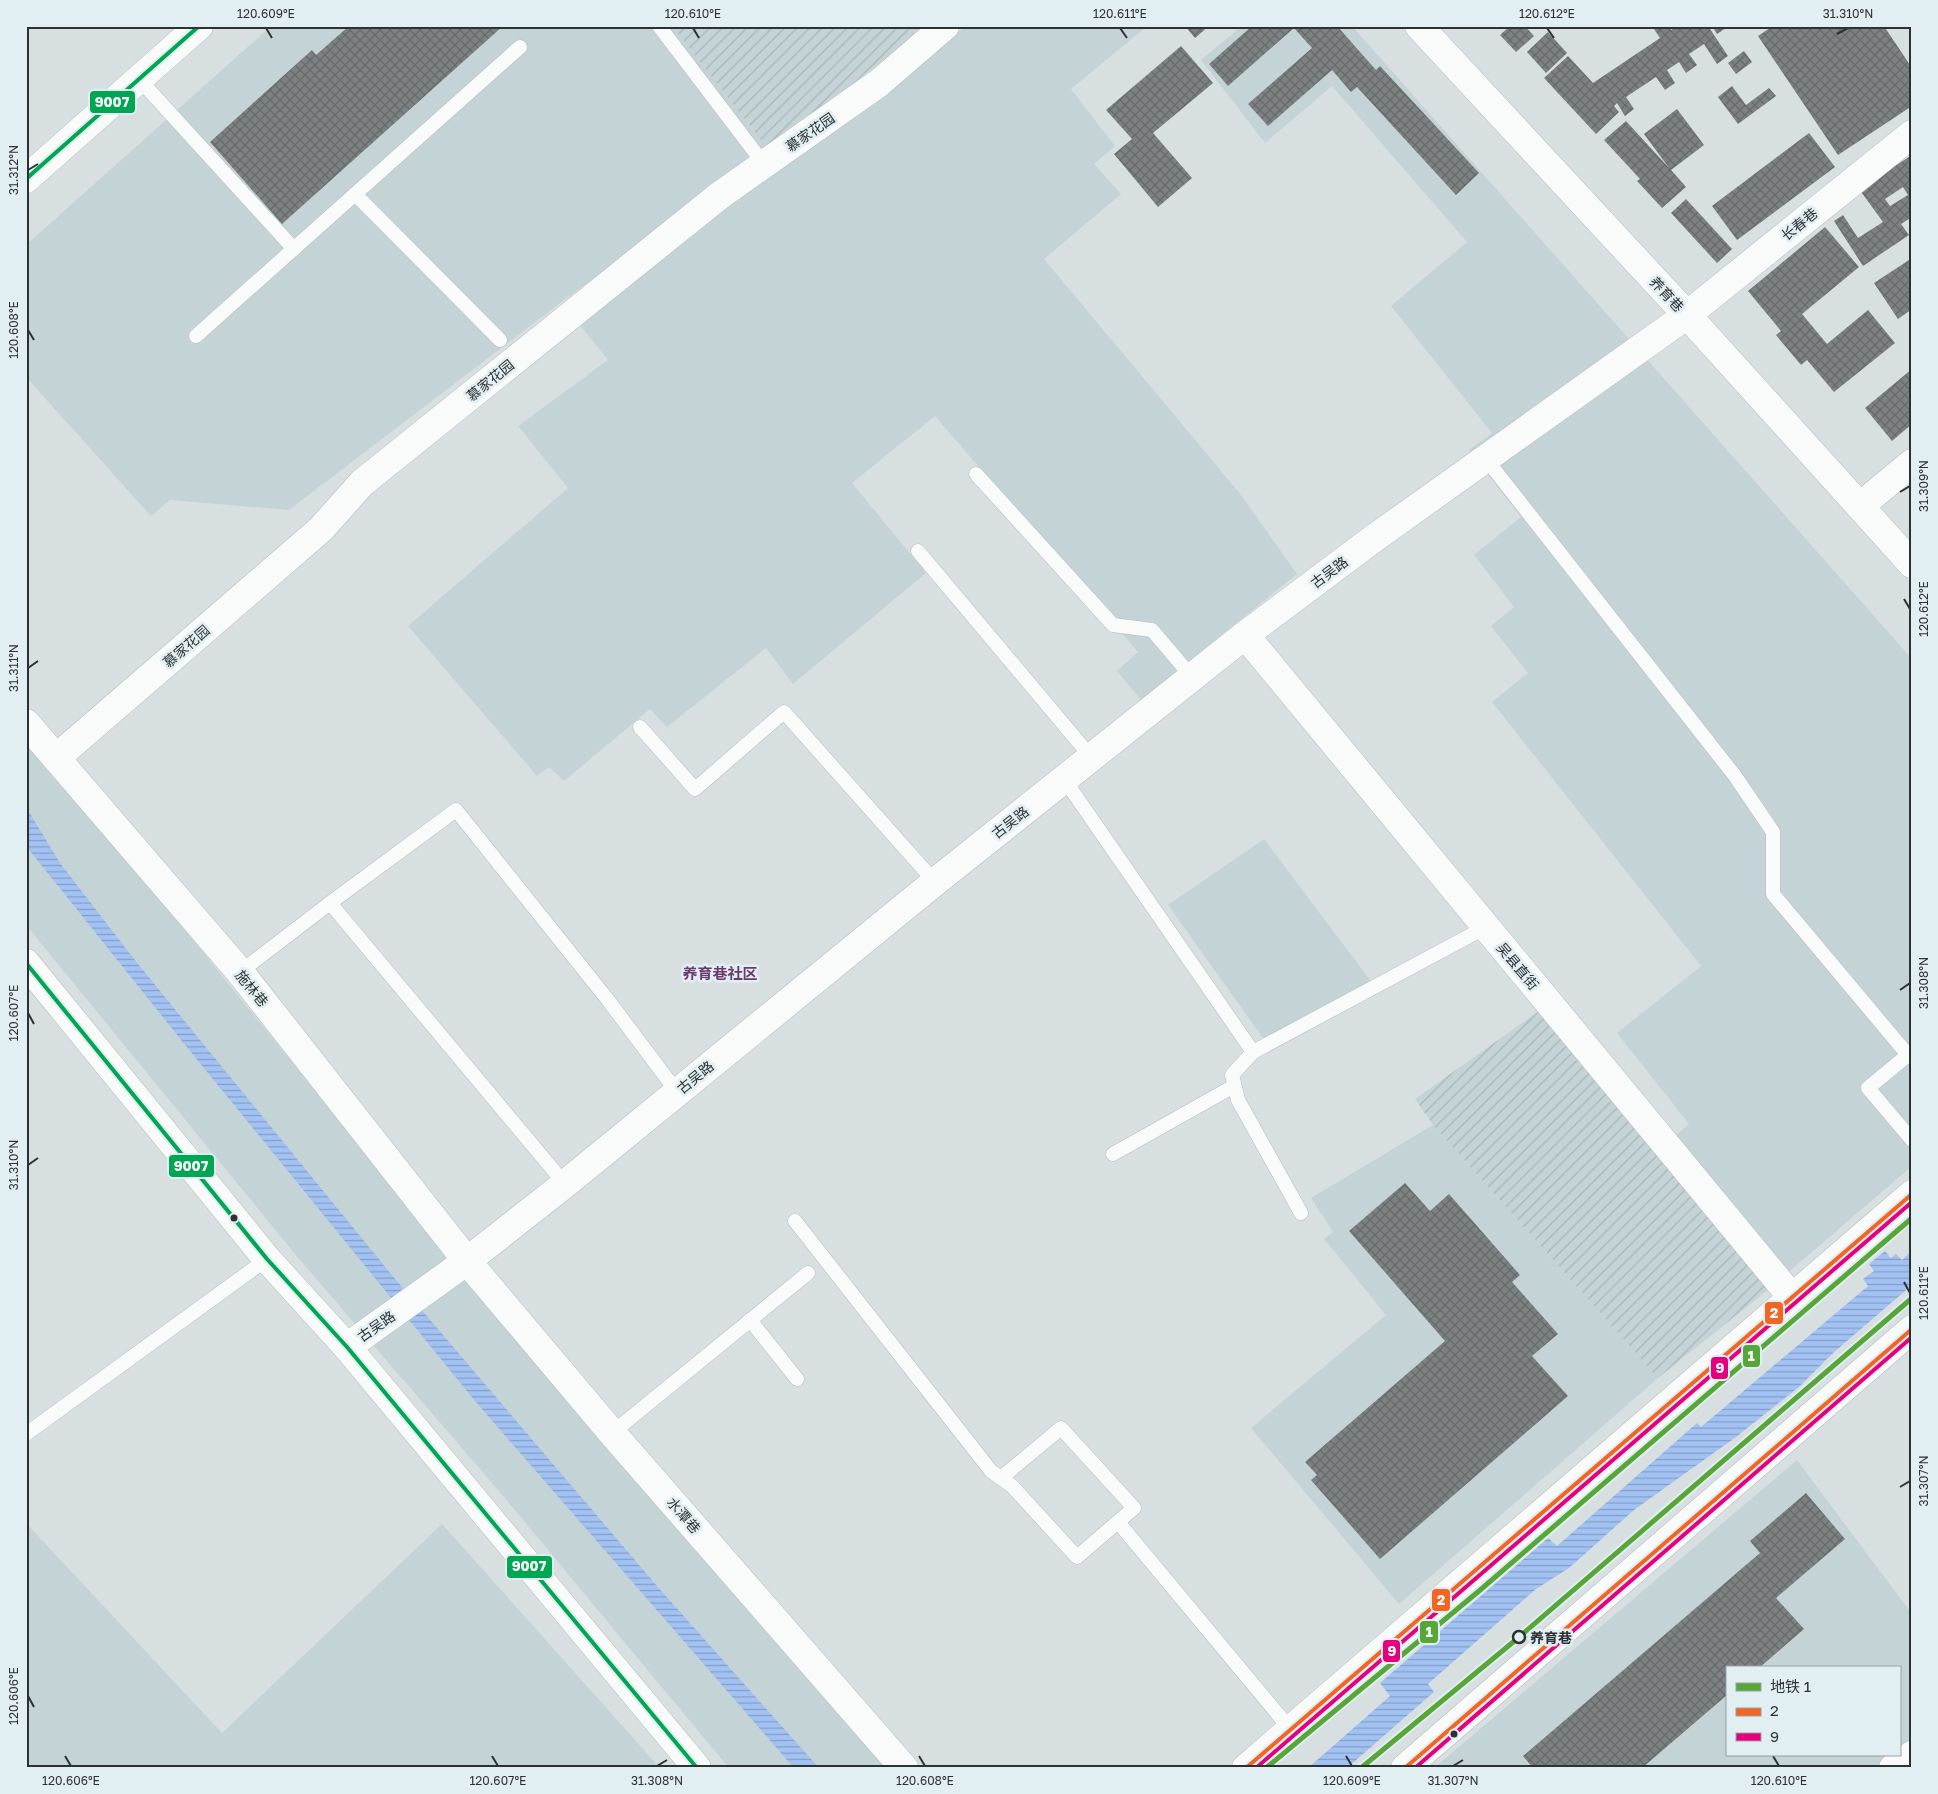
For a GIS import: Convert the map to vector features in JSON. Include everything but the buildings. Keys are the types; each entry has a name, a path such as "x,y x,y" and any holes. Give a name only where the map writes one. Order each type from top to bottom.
{"street":[{"path":"26,180 199,26"},
{"name":"慕家花园","path":"56,758 321,529 362,483 719,196 879,83 944,26"},
{"name":"养育巷","path":"1419,26 1687,315 1912,564"},
{"name":"长春巷","path":"1687,315 1912,134"},
{"name":"古吴路","path":"347,1347 467,1261 565,1184 934,882 1245,635 1373,539 1687,315"},
{"path":"1860,506 1912,463"},
{"name":"吴县直街","path":"1245,635 1791,1296"},
{"name":"施林巷","path":"26,723 240,972 467,1261"},
{"path":"26,964 267,1259 347,1347 697,1768"},
{"path":"1246,1768 1791,1296 1912,1194"},
{"name":"水潭巷","path":"467,1261 612,1433 904,1768"},
{"path":"1405,1768 1912,1329"},
{"path":"1893,1768 1912,1755"}],"lane":[{"path":"659,26 764,164"},
{"path":"196,336 520,47"},
{"path":"139,79 294,249"},
{"path":"355,194 500,340"},
{"path":"1486,459 1723,761 1773,832 1773,894 1908,1054 1868,1088 1912,1140"},
{"path":"976,474 1113,625 1152,630 1192,677"},
{"path":"918,551 1091,757"},
{"path":"640,727 695,790 784,712 934,882"},
{"path":"1064,779 1253,1052"},
{"path":"240,972 456,810 608,1000 677,1092"},
{"path":"330,903 565,1184"},
{"path":"1301,1213 1238,1100 1232,1075 1253,1052 1486,926"},
{"path":"1113,1154 1234,1086"},
{"path":"795,1221 990,1471 1000,1478 1012,1486 1077,1557 1134,1508 1061,1428 1000,1478"},
{"path":"26,1434 267,1259"},
{"path":"612,1433 808,1273"},
{"path":"750,1320 797,1378"},
{"path":"1118,1522 1290,1730"}],"shaded area":[{"path":"271,26 672,26 769,150 568,297 289,510 170,500 151,516 26,377 26,245"},
{"path":"672,26 926,26 769,150"},
{"path":"966,26 1147,26 1071,89 1115,146 1094,164 1121,194 1044,259 1241,495 1297,574 1141,700 1117,671 1138,652 935,416 852,483 926,573 793,684 766,648 667,727 650,709 564,781 549,767 537,776 408,626 568,488 518,426 608,360 572,315 891,87"},
{"path":"1242,26 1352,26 1912,659 1912,1166 1784,1276 1674,1137 1689,1124 1617,1033 1701,966 1492,702 1528,673 1491,626 1514,607 1474,555 1521,517 1469,450 1492,433 1391,306 1467,242 1332,86 1265,143 1201,60"},
{"path":"26,744 181,925 466,1277 892,1768 729,1768 504,1497 295,1254 26,925"},
{"path":"1264,839 1376,988 1279,1047 1263,1038 1168,905"},
{"path":"1539,1011 1769,1289 1658,1378 1433,1125 1415,1099"},
{"path":"1433,1125 1658,1378 1399,1604 1251,1428 1386,1315 1324,1239 1333,1232 1311,1198"},
{"path":"1797,1460 1912,1614 1912,1768 1434,1768"},
{"path":"26,1523 222,1733 442,1524 660,1768 26,1768"}],"water":[{"path":"26,807 60,863 134,959 391,1274 657,1586 819,1768 794,1768 475,1401 26,846"},
{"path":"1885,1251 1891,1258 1896,1254 1902,1260 1912,1251 1912,1285 1833,1353 1800,1386 1736,1437 1634,1510 1569,1568 1536,1589 1428,1684 1434,1692 1347,1768 1308,1768 1390,1696 1380,1683 1548,1538 1557,1546 1697,1423 1701,1427 1868,1286 1863,1279 1874,1271 1869,1264"}],"metro line":[{"name":"1","path":"1266,1768 1479,1591 1912,1218"},
{"name":"1","path":"1361,1768 1518,1638 1912,1298"}],"transit line":[{"name":"9007","path":"26,179 199,26"},
{"name":"9007","path":"26,963 267,1259 347,1347 697,1768"},
{"name":"2","path":"1246,1768 1912,1194"},
{"name":"9","path":"1256,1768 1912,1202"},
{"name":"2","path":"1405,1768 1912,1329"},
{"name":"9","path":"1415,1768 1912,1337"}],"place":[{"name":"养育巷","path":"1519,1637"}],"district":[{"name":"养育巷社区","path":"720,973"}]}
